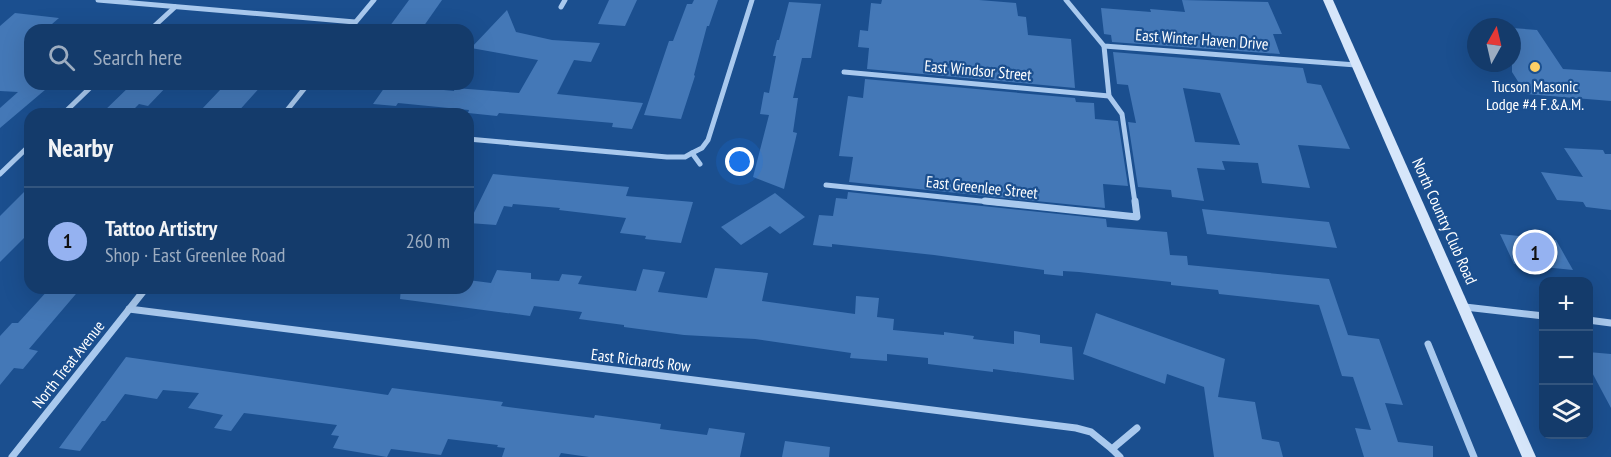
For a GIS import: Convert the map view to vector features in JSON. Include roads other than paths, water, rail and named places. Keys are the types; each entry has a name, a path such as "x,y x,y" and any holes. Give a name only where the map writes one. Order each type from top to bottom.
{"main road":[{"name":"North Country Club Road","path":"1327,2 1465,307 1529,457"}],"street":[{"path":"98,0 355,22 374,0"},
{"path":"561,7 565,0"},
{"path":"474,140 685,157 702,148 708,140 752,0"},
{"path":"1066,0 1104,46 1109,96"},
{"path":"156,24 175,6"},
{"name":"East Winter Haven Drive","path":"1104,46 1356,65"},
{"name":"East Windsor Street","path":"844,72 1109,96"},
{"path":"69,108 88,90"},
{"path":"290,108 303,90"},
{"name":"East Greenlee Street","path":"826,184 1137,216 1122,114 1109,96"},
{"path":"0,174 24,151"},
{"path":"692,153 700,164"},
{"name":"North Treat Avenue","path":"12,457 141,294"},
{"path":"1465,307 1539,315"},
{"name":"East Richards Row","path":"129,309 1076,428 1091,432 1120,457"},
{"path":"1593,321 1611,323"},
{"path":"1428,344 1474,457"},
{"path":"1112,449 1137,428"}],"place":[{"name":"Tucson Masonic Lodge #4 F.&A.M.","path":"1535,67"},
{"name":"Tattoo Artistry","path":"1535,252"}]}
